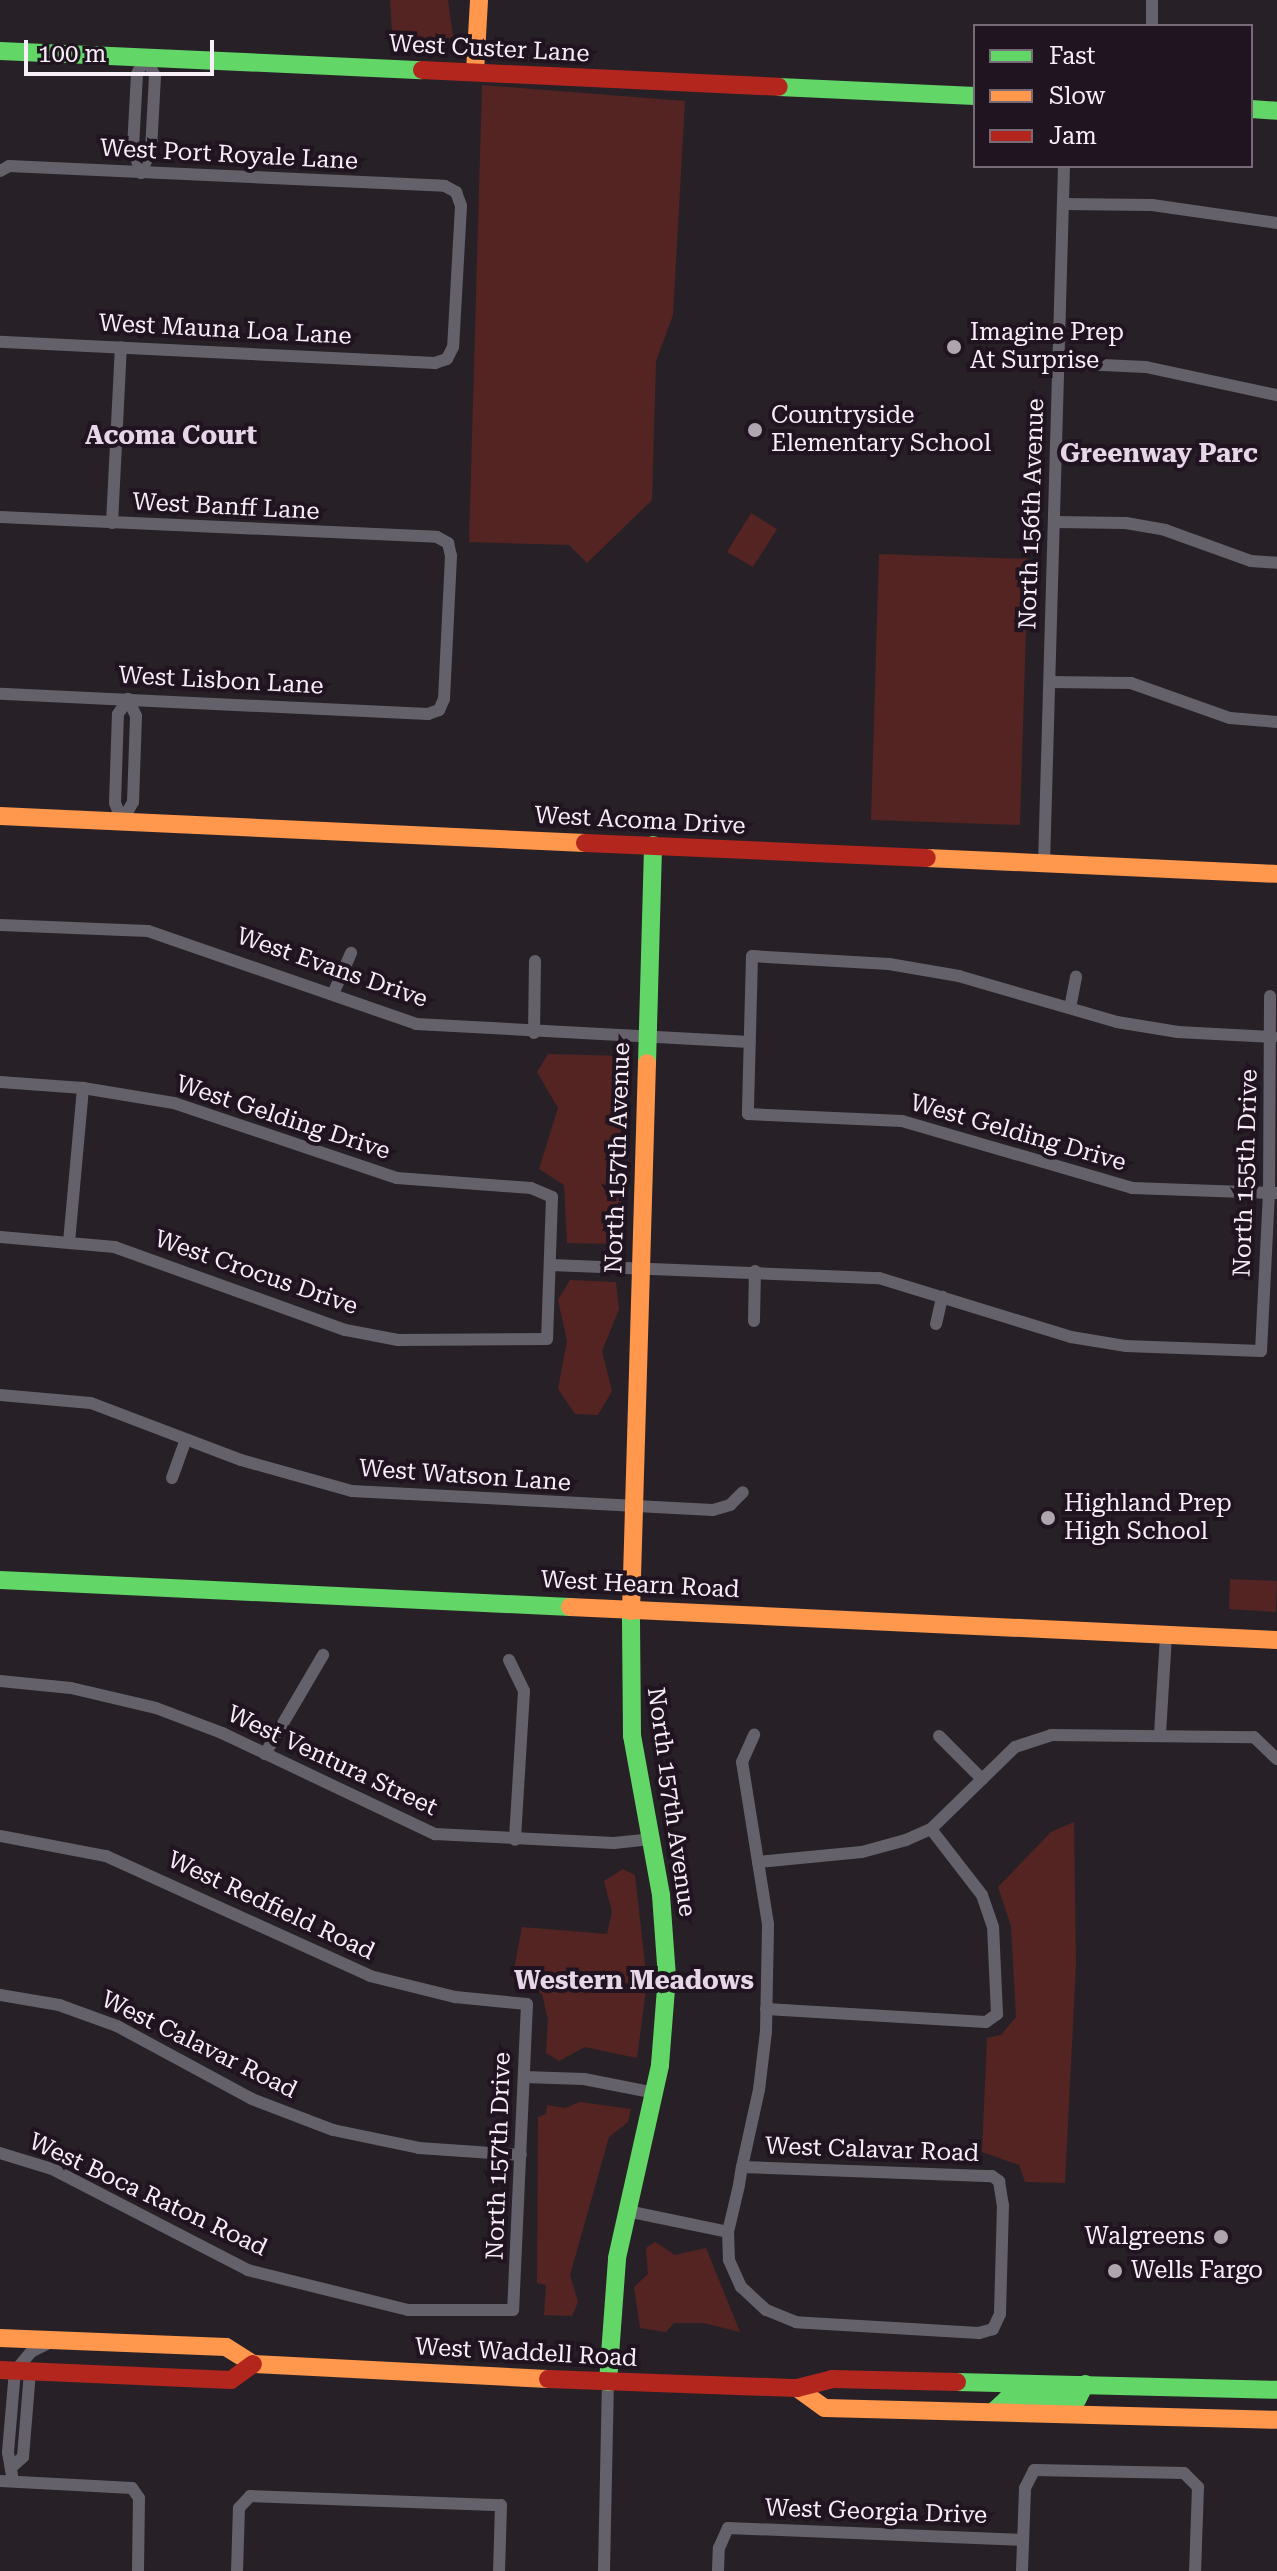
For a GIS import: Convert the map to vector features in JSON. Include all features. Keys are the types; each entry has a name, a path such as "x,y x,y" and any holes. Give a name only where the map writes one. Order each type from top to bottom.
{"street":[{"path":"475,72 479,0"},
{"path":"1152,24 1153,0"},
{"name":"West Custer Lane","path":"0,51 973,96"},
{"path":"141,173 133,148 137,74 145,57"},
{"path":"141,173 151,150 155,76 145,57"},
{"path":"1253,109 1277,111"},
{"path":"134,123 152,124"},
{"name":"West Port Royale Lane","path":"0,171 9,166 445,186 456,192 461,206 453,347 447,359"},
{"name":"North 156th Avenue","path":"1044,864 1064,168"},
{"path":"1063,204 1152,205 1277,223"},
{"name":"West Mauna Loa Lane","path":"0,342 435,363 447,359"},
{"path":"112,523 121,347"},
{"path":"1058,363 1146,367 1277,395"},
{"name":"West Banff Lane","path":"0,517 437,537 448,543 444,699 439,710"},
{"path":"1054,522 1165,530 1251,561 1277,563"},
{"path":"1050,682 1131,683 1230,718 1277,722"},
{"name":"West Lisbon Lane","path":"0,694 428,714 439,710"},
{"path":"122,821 115,803 118,714 128,699"},
{"path":"122,821 133,802 136,716 128,699"},
{"path":"117,748 135,749"},
{"name":"West Acoma Drive","path":"0,816 1277,874"},
{"name":"North 157th Avenue","path":"602,2570 613,2290 627,2211 655,2093 667,1977 651,1839 632,1736 630,1609 653,845"},
{"name":"West Evans Drive","path":"0,925 148,931 416,1024 646,1041 750,1042"},
{"path":"333,994 351,953"},
{"path":"750,1042 752,956 889,964 959,976 1070,1008 1178,1032 1273,1037"},
{"path":"534,1033 535,961"},
{"path":"1070,1008 1076,977"},
{"name":"North 155th Drive","path":"942,1297 1099,1342 1261,1351 1273,1193 1270,996"},
{"name":"West Gelding Drive","path":"750,1042 748,1114 902,1121 1132,1188 1273,1193"},
{"name":"West Gelding Drive","path":"0,1082 83,1088 174,1103 397,1178 531,1188 552,1197 551,1265"},
{"path":"69,1242 83,1088"},
{"name":"West Crocus Drive","path":"0,1237 115,1247 345,1330 398,1340 547,1339 551,1265"},
{"path":"551,1265 639,1266 879,1278 942,1297 936,1324"},
{"path":"754,1321 755,1271"},
{"name":"West Watson Lane","path":"0,1395 91,1403 186,1439 352,1491 713,1510 730,1505 743,1492"},
{"path":"172,1478 186,1439"},
{"name":"West Hearn Road","path":"0,1580 1277,1640"},
{"path":"1160,1734 1166,1635"},
{"path":"265,1754 323,1655"},
{"path":"509,1660 524,1691 515,1840"},
{"name":"West Ventura Street","path":"0,1681 71,1688 156,1708 265,1754 406,1824 435,1834 614,1843 651,1839"},
{"path":"758,1862 862,1852 931,1829 1001,1758 1031,1739 1089,1732 1254,1737 1277,1759"},
{"path":"627,2211 728,2232 759,2090 766,2009 768,1924 742,1762 754,1735"},
{"path":"939,1736 982,1779"},
{"path":"766,2009 986,2022 997,2014 993,1927 982,1895 931,1829"},
{"name":"West Redfield Road","path":"0,1836 106,1856 370,1976 455,1997 527,2004"},
{"name":"West Calavar Road","path":"0,1995 59,2005 117,2026 252,2099 333,2130 419,2148 521,2155"},
{"name":"North 157th Drive","path":"513,2310 527,2004"},
{"path":"524,2077 584,2079 655,2093"},
{"name":"West Boca Raton Road","path":"0,2153 52,2169 248,2270 408,2310 513,2310"},
{"name":"West Calavar Road","path":"728,2232 729,2260 741,2287 766,2310 796,2322 979,2333 993,2329 1000,2314 1003,2205 999,2181 992,2176 742,2167"},
{"name":"West Waddell Road","path":"0,2338 226,2347 253,2364 608,2382 797,2388 832,2379 1277,2390"},
{"path":"54,2341 31,2352 15,2371 8,2452 14,2465 7,2481 132,2488 139,2498 138,2571"},
{"name":"West Waddell Road","path":"15,2371 231,2380 253,2364"},
{"path":"993,2412 1007,2399 1077,2400 1085,2384"},
{"name":"West Waddell Road","path":"797,2388 825,2408 1277,2420"},
{"path":"1022,2571 1025,2488 1034,2470 1184,2473 1198,2487 1195,2571"},
{"path":"237,2571 239,2508 250,2496 501,2505 499,2571"},
{"name":"West Georgia Drive","path":"718,2571 719,2548 728,2528 1022,2540"}],"shaded area":[{"path":"390,0 448,0 453,37 423,43 392,32"},
{"path":"482,85 685,101 673,315 656,361 652,500 587,563 569,545 469,542"},
{"path":"751,513 777,529 753,567 727,552"},
{"path":"879,554 1028,559 1020,825 871,820"},
{"path":"548,1054 626,1056 620,1244 567,1243 564,1185 539,1169 558,1108 537,1072"},
{"path":"570,1280 616,1282 619,1309 602,1351 612,1391 598,1415 575,1414 558,1389 567,1341 558,1300"},
{"path":"1230,1579 1277,1581 1276,1612 1229,1609"},
{"path":"1074,1822 1076,1965 1065,2183 1025,2182 1019,2165 982,2152 987,2038 1001,2035 1016,2017 1011,1926 998,1887 1051,1832"},
{"path":"623,1869 635,1875 647,1982 637,2058 585,2047 559,2061 546,2053 548,2020 542,1994 512,1980 522,1927 607,1934 612,1912 604,1881"},
{"path":"580,2102 631,2109 628,2122 609,2137 570,2275 578,2302 572,2316 544,2315 546,2285 537,2283 538,2117 546,2114 547,2105 565,2108"},
{"path":"655,2242 675,2255 706,2248 740,2332 703,2323 674,2323 666,2332 640,2328 634,2287 648,2274 646,2248"}],"traffic: fast":[{"path":"0,51 422,70"},
{"path":"779,87 973,96"},
{"path":"1253,109 1277,111"},
{"path":"647,1063 653,845"},
{"path":"0,1580 570,1607"},
{"path":"608,2382 617,2258 660,2065 667,1977 661,1895 632,1736 631,1611"},
{"path":"957,2382 1277,2390"},
{"path":"993,2412 1007,2399 1077,2400 1085,2384"}],"traffic: slow":[{"path":"475,72 479,0"},
{"path":"0,816 585,843"},
{"path":"927,858 1277,874"},
{"path":"631,1611 647,1063"},
{"path":"570,1607 1277,1640"},
{"path":"0,2338 226,2347 253,2364 548,2379"},
{"path":"797,2388 825,2408 1277,2420"}],"traffic: jam":[{"path":"422,70 779,87"},
{"path":"585,843 927,858"},
{"path":"0,2370 231,2380 253,2364"},
{"path":"548,2379 797,2388 832,2379 957,2382"}],"place":[{"name":"Imagine Prep At Surprise","path":"954,347"},
{"name":"Countryside Elementary School","path":"755,430"},
{"name":"Highland Prep High School","path":"1048,1518"},
{"name":"Walgreens","path":"1221,2237"},
{"name":"Wells Fargo","path":"1115,2271"}],"district":[{"name":"Acoma Court","path":"171,436"},
{"name":"Greenway Parc","path":"1159,454"},
{"name":"Western Meadows","path":"634,1981"}]}
